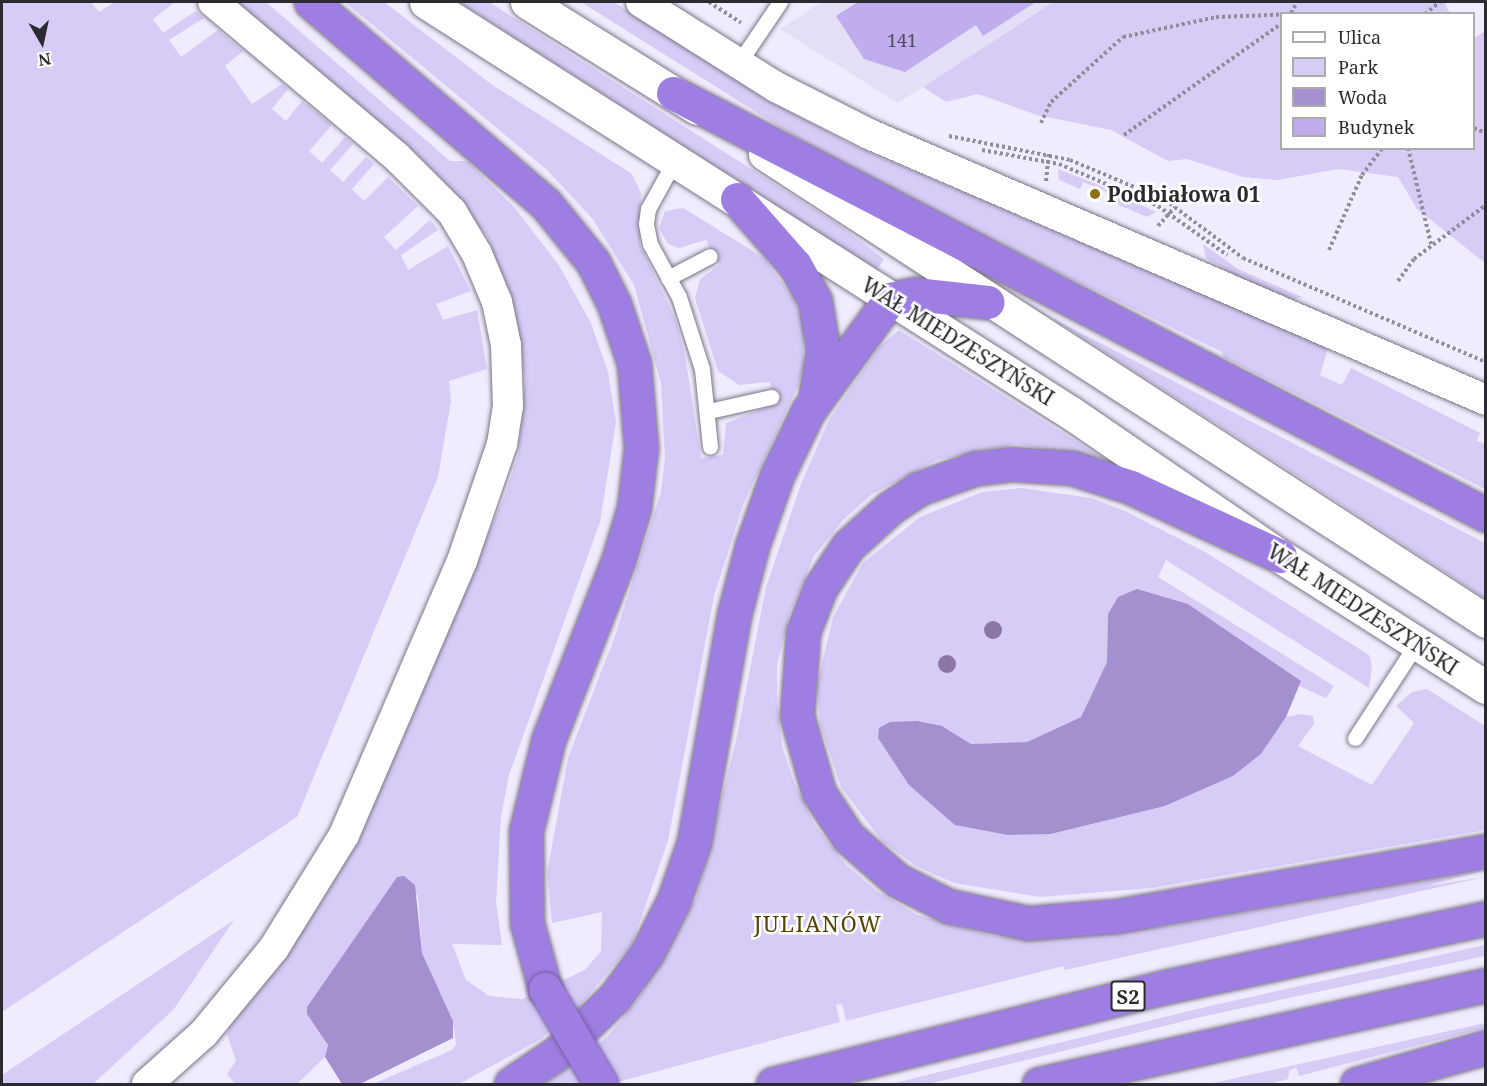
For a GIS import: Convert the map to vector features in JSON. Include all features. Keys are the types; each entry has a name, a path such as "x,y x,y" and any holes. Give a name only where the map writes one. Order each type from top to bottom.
{"highway":[{"path":"311,2 545,203 593,262 614,304 634,363 641,448 634,508 618,561 548,741 526,831 527,922 545,990 601,1084"},
{"path":"673,93 1485,515"},
{"path":"737,199 795,265 815,301 823,350 813,404"},
{"path":"511,1084 565,1046 615,997 647,953 674,900 694,842 732,626 752,546 777,475 813,404 890,299 915,294 988,302"},
{"path":"1280,556 1131,488 1072,468 1021,464 976,468 918,489 848,546 820,588 803,632 797,716 819,793 848,837 897,880 948,906 1028,923 1118,916 1485,851"},
{"name":"S2","path":"773,1084 1165,987 1485,918"},
{"path":"1040,1084 1485,985"},
{"path":"1357,1084 1485,1047"}],"main road":[{"name":"WAŁ MIEDZESZYŃSKI","path":"426,2 1071,413 1280,556 1485,687"},
{"path":"527,2 673,93 988,302 1485,621"}],"street":[{"path":"147,1084 204,1033 274,948 344,835 462,561 502,444 508,406 506,345 497,302 477,254 452,212 396,156 213,2"},
{"path":"641,2 743,53 818,110 928,161 1485,400"}],"lane":[{"path":"743,53 760,26 780,2"},
{"path":"675,160 648,209 646,224 650,244 668,278 702,369 709,411 710,447"},
{"path":"668,278 710,256"},
{"path":"709,411 771,397"},
{"path":"1355,738 1417,643"}],"path":[{"path":"709,2 740,24 749,17 760,26"},
{"path":"1428,12 1440,2"},
{"path":"702,5 743,53"},
{"path":"1041,123 1051,102 1123,37 1216,17 1280,14"},
{"path":"1124,135 1280,24"},
{"path":"942,134 1049,154 1175,207 1243,258 1485,362"},
{"path":"944,142 1048,162 1169,214 1242,265 1485,370"},
{"path":"1329,250 1362,175 1381,150"},
{"path":"1408,150 1431,244"},
{"path":"1049,154 1046,181 1053,183"},
{"path":"1398,281 1431,244 1485,205"},
{"path":"1149,222 1159,227 1175,207"}],"shaded area":[{"path":"822,2 1053,2 898,103 780,29"}],"green space":[{"path":"2,2 91,2 99,12 115,2 175,2 153,19 163,33 196,11 204,18 169,40 181,57 218,30 243,51 225,66 252,104 282,84 288,89 272,109 286,121 302,101 332,125 309,151 322,163 345,137 353,144 330,170 343,182 366,157 374,164 352,189 364,201 388,177 418,206 384,237 396,250 430,220 438,230 401,255 408,270 448,246 471,291 436,304 443,320 477,310 487,369 449,381 451,401 438,477 297,817 2,1012"},
{"path":"233,2 266,2 450,161 467,161 514,207 558,264 591,323 608,372 616,422 600,522 509,775 501,816 496,902 502,945 452,944 466,980 489,996 522,999 585,970 601,951 602,912 552,923 547,873 568,758 616,633 661,492 665,458 661,383 634,285 592,218 546,169 345,2 384,2 491,84 632,174 641,193 640,245 675,318 685,355 701,458 723,455 726,423 774,404 770,382 739,385 718,371 695,298 700,279 719,265 706,240 679,248 668,244 659,228 665,211 683,208 764,258 794,299 804,326 803,368 797,388 743,505 714,596 668,841 632,944 577,1009 541,1039 459,1084 373,1084 452,1050 456,1044 453,1021 422,953 418,896 397,877 307,1007 328,1045 325,1057 297,1084 235,1084 227,1074 236,1061 227,1034 232,1020 349,855 395,757 506,492 518,455 525,379 515,310 487,236 433,170"},
{"path":"459,2 489,2 839,225 884,259 877,270"},
{"path":"581,2 614,2 768,100 852,145 1328,348 1320,375 1342,385 1351,368 1480,433 1477,441 1485,444 1485,489 1223,357 1222,352 913,202 807,144"},
{"path":"1053,2 1449,2 1445,4 1449,12 1280,12 1280,150 1475,150 1475,37 1485,31 1485,263 1417,209 1398,177 1338,169 1278,180 1243,177 1187,159 1168,161 1111,130 1037,115 978,94 946,102 923,87"},
{"path":"1058,169 1156,212 1147,217 1107,200 1110,193 1083,182 1080,189 1059,180"},
{"path":"1203,244 1238,269 1302,297 1293,300 1236,276 1206,258"},
{"path":"1052,318 1485,543 1485,598 1324,493"},
{"path":"899,330 1106,460 1016,444 937,460 872,494 843,520 814,556 789,615 777,665 777,700 782,746 794,782 814,824 846,865 877,891 917,915 993,936 1039,940 1169,926 1485,870 1427,886 1485,877 1065,970 1063,966 846,1021 842,1004 836,1005 840,1022 610,1084 545,1084 608,1036 638,999 697,896 736,741 766,587 801,484 829,420 880,346"},
{"path":"1022,488 1091,498 1125,511 1205,552 1369,655 1372,666 1369,688 1166,560 1158,577 1334,686 1326,698 1299,686 1300,681 1188,604 1108,614 1107,662 1081,717 1027,742 971,744 942,726 1051,834 1165,806 1233,776 1261,754 1286,717 1301,714 1313,716 1314,724 1298,746 1372,785 1414,723 1396,706 1412,692 1427,689 1485,726 1485,830 1152,888 1040,897 954,883 916,866 882,841 841,787 820,724 817,685 833,617 863,563 920,517 982,492"},
{"path":"234,920 174,1009 93,1084 2,1084 2,1075"},
{"path":"1485,945 1485,956 1205,1016 928,1084 890,1084 1214,1005"},
{"path":"1485,1023 1484,1028 1299,1076 1296,1067 1289,1071 1288,1079 1268,1084 1209,1084"}],"water":[{"path":"1137,589 1188,604 1301,681 1286,717 1261,754 1233,776 1165,806 1051,834 1008,835 955,825 909,785 878,738 879,728 890,722 917,721 942,726 971,744 1027,742 1081,717 1107,662 1108,614 1118,597"},
{"path":"404,876 415,885 422,953 453,1021 453,1038 360,1084 342,1084 325,1057 328,1045 307,1014 307,1007 397,877"}],"building":[{"path":"858,2 1036,2 983,36 976,25 905,72 864,59 836,16"}],"place":[{"name":"Podbiałowa 01","path":"1095,194"}],"district":[{"name":"JULIANÓW","path":"818,924"}]}
